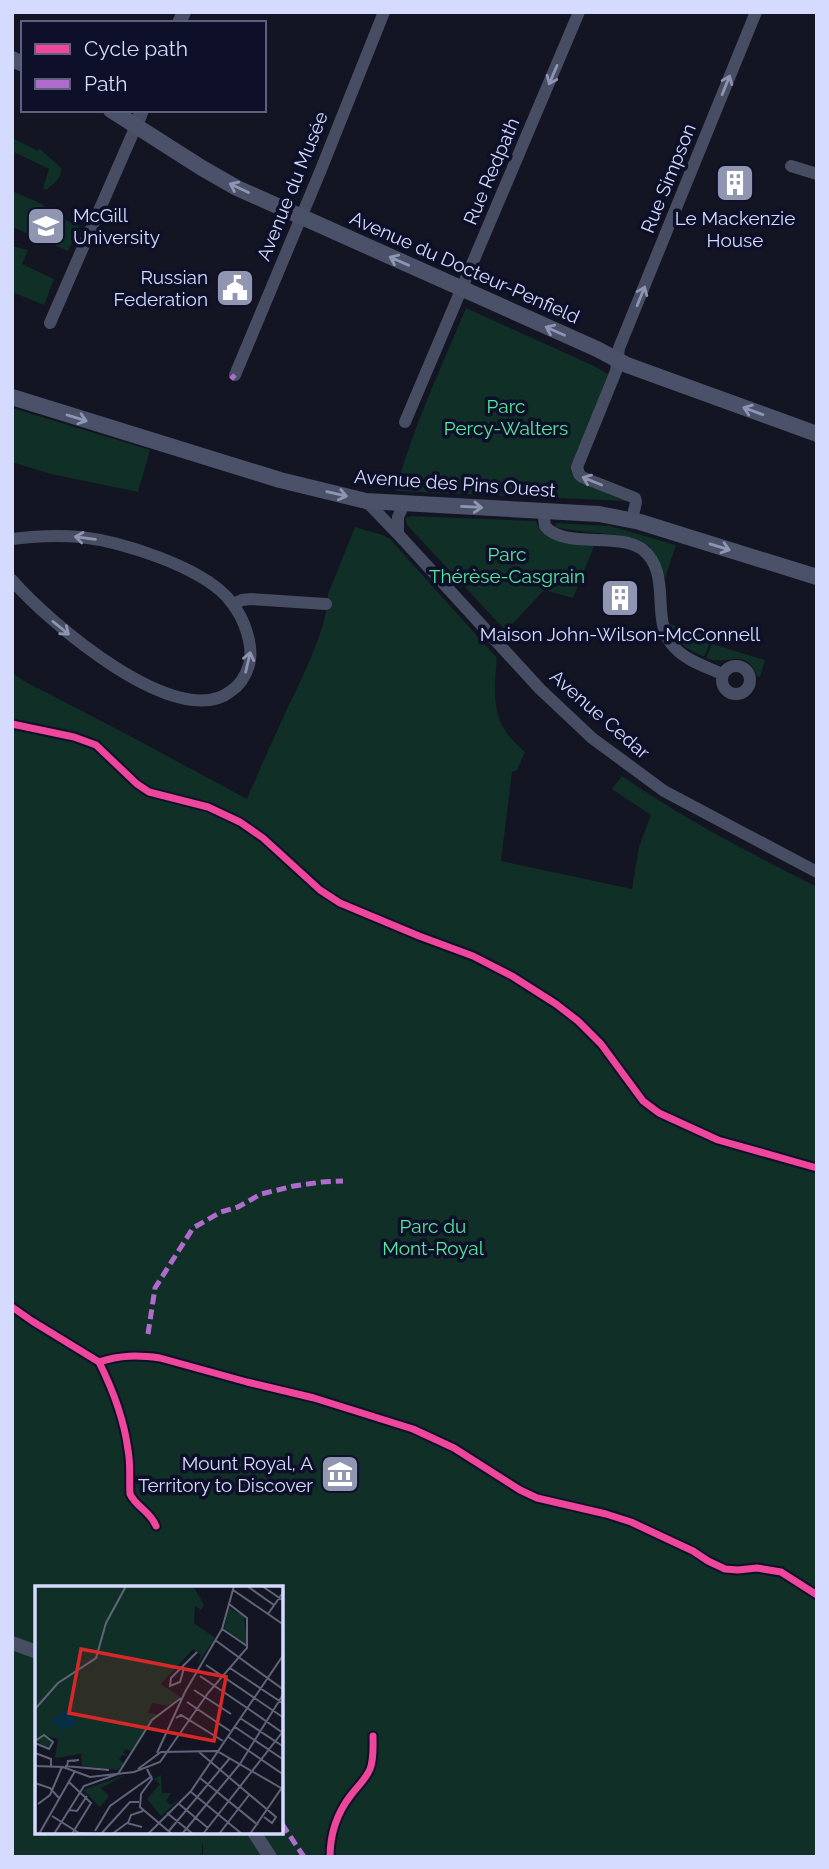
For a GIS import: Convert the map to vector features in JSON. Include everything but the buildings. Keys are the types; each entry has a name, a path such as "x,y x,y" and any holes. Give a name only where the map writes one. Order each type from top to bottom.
{"main road":[{"name":"Avenue du Docteur-Penfield","path":"118,112 139,118 214,176 301,217 628,365 817,434"},
{"name":"Avenue des Pins Ouest","path":"12,397 280,480 366,501 607,515 632,520 817,577"}],"street":[{"name":"Avenue du Musée","path":"235,374 384,12"},
{"name":"Rue Redpath","path":"405,422 579,12"},
{"name":"Rue Simpson","path":"632,520 635,498 582,477 577,469 615,371 619,348 756,12"},
{"path":"50,323 139,118"},
{"path":"791,166 817,174"},
{"name":"Avenue Cedar","path":"366,501 551,701 603,747 664,791 817,872"},
{"path":"398,534 398,517 404,503"},
{"path":"543,510 545,526 554,534 625,543 643,551 652,562 659,579 662,624 671,643 683,655 722,674"},
{"path":"12,539 44,536 97,539 134,548 189,571 221,591 233,604 248,635 251,649 249,666 240,682 226,695 214,700 196,701 169,694 148,685 92,652 44,613 12,580"},
{"path":"233,604 251,599 327,604"},
{"path":"12,1643 35,1651"},
{"path":"255,1834 270,1857"}],"green space":[{"path":"12,138 38,151 39,148 61,168 59,178 46,190 43,188 49,169 12,151"},
{"path":"12,191 40,203 47,211 79,226 68,251 12,227"},
{"path":"12,246 28,250 22,264 54,279 44,305 12,292"},
{"name":"Parc Percy-Walters","path":"466,308 608,374 572,465 625,501 397,491 419,420"},
{"path":"12,408 150,450 138,492 51,474 12,462"},
{"name":"Parc Thérèse-Casgrain","path":"411,516 536,521 539,529 552,538 595,544 573,598 544,590 506,631 407,525 405,518"},
{"path":"556,523 610,526 676,545 665,578 657,557 640,541 555,527"},
{"name":"Parc du Mont-Royal","path":"355,527 383,535 390,539 497,658 495,698 500,721 514,742 525,752 517,770 512,772 501,861 632,889 639,847 651,815 612,789 622,776 693,821 817,887 817,1857 203,1857 203,1841 201,1857 12,1857 12,673 247,799 303,675 327,608 328,594"},
{"path":"668,623 712,638 704,657 682,644"},
{"path":"712,644 765,660 760,677 742,659 706,658"}],"marked path":[{"path":"231,379 235,375"},
{"path":"148,1334 155,1288 193,1228 261,1194 294,1186 343,1181"},
{"path":"284,1827 304,1857"}],"cycle path":[{"path":"12,724 74,737 96,745 149,792 208,807 240,822 263,838 320,890 340,903 473,956 512,976 578,1021 601,1044 643,1101 659,1113 718,1140 817,1168"},
{"path":"12,1307 99,1362 129,1356 160,1358 314,1398 413,1429 454,1448 537,1498 631,1522 725,1569 757,1568 781,1572 817,1595"},
{"path":"99,1362 124,1427 130,1494 156,1526"},
{"path":"330,1857 331,1841 338,1817 370,1769 373,1736"}],"place":[{"name":"Le Mackenzie House","path":"735,183"},
{"name":"McGill University","path":"46,226"},
{"name":"Russian Federation","path":"235,288"},
{"name":"Maison John-Wilson-McConnell","path":"620,598"},
{"name":"Mount Royal, A Territory to Discover","path":"340,1474"}]}
